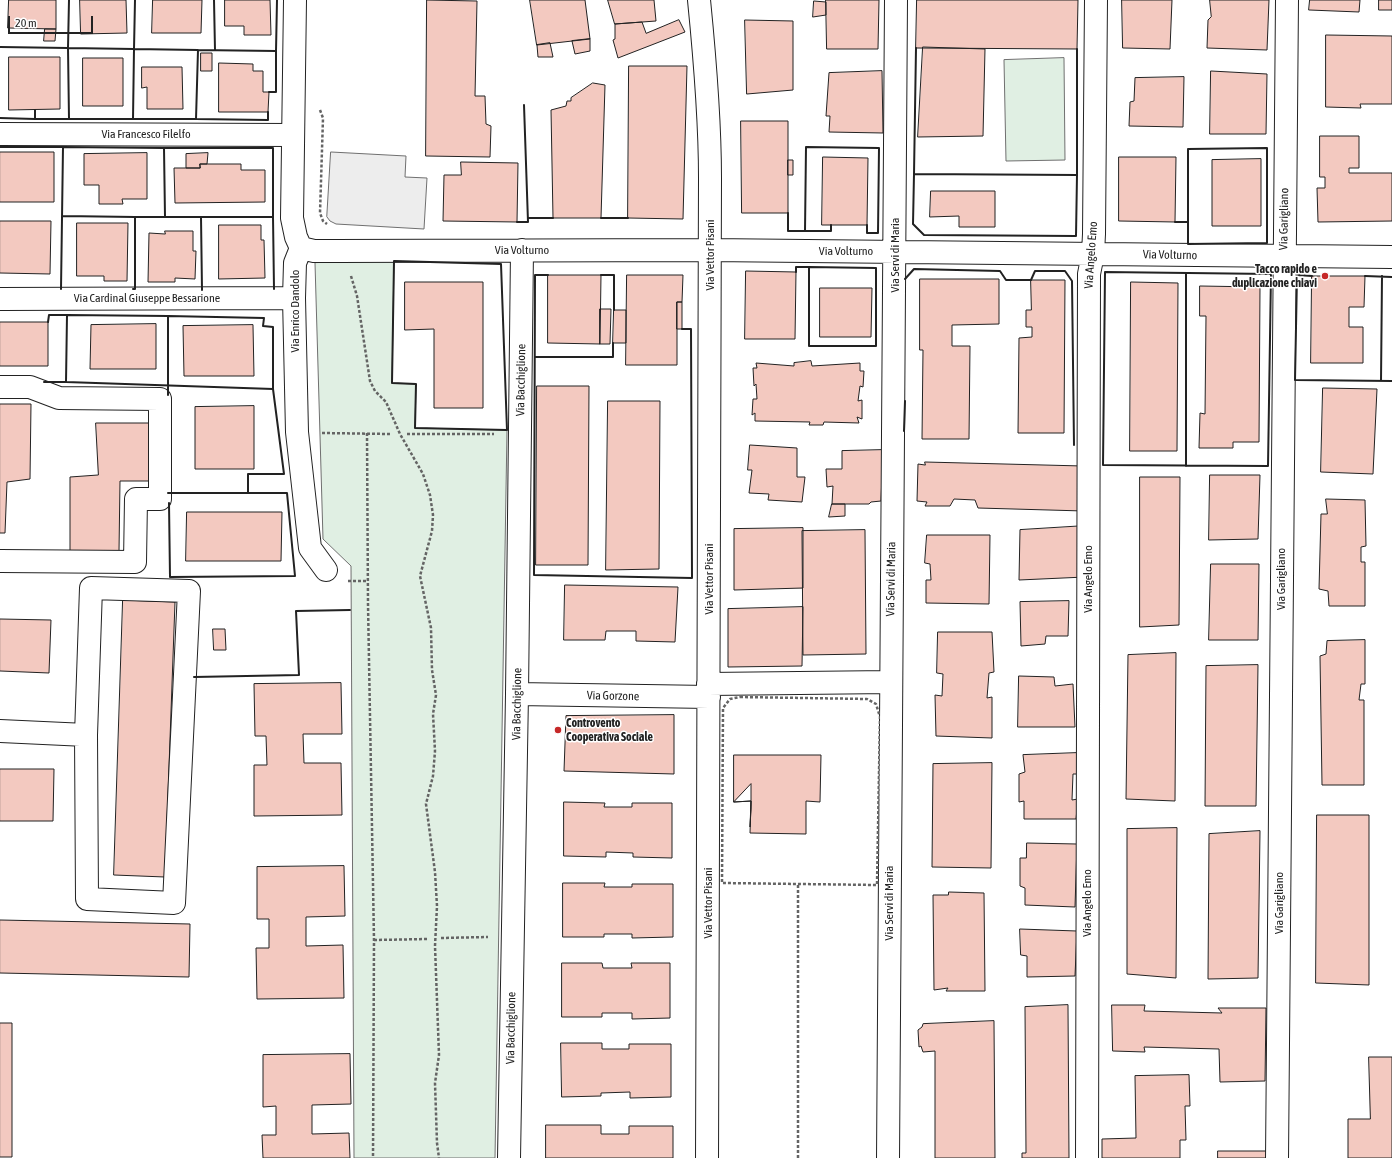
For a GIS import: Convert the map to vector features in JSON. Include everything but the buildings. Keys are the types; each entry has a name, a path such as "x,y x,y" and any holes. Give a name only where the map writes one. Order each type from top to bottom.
{"street":[{"path":"295,0 292,218 296,237 301,248"},
{"name":"Via Vettor Pisani","path":"699,0 710,124 707,1158"},
{"name":"Via Servi di Maria","path":"888,1158 890,682 895,252 896,0"},
{"name":"Via Angelo Emo","path":"1087,1158 1088,282 1093,254 1096,0"},
{"name":"Via Garigliano","path":"1277,1158 1287,0"},
{"name":"Via Francesco Filelfo","path":"0,134 292,135"},
{"name":"Via Volturno","path":"301,248 314,251 710,250 1392,257"},
{"name":"Via Enrico Dandolo","path":"301,248 296,263 294,298 297,432 310,548 326,570"},
{"name":"Via Bacchiglione","path":"509,1158 517,694 522,250"},
{"name":"Via Cardinal Giuseppe Bessarione","path":"0,299 294,298"},
{"path":"0,387 30,387 58,398 160,399 160,499 136,499 135,562 0,561"},
{"path":"91,588 189,591 174,903 87,899 86,735 91,588"},
{"name":"Via Gorzone","path":"517,694 708,691 890,682"},
{"path":"0,731 86,735"}],"path":[{"path":"349,270 357,296 370,381 375,391 386,402 400,434 423,474 430,495 433,515 432,531 420,576 431,628 432,670 436,695 433,714 433,776 426,804 435,872 437,906 435,946 439,1055 435,1084 439,1158"},
{"path":"297,432 390,434"},
{"path":"367,433 368,612 374,940 373,1158"},
{"path":"407,434 520,433"},
{"path":"740,698 871,700 876,704 880,717 877,885 798,884 722,883 723,708 730,699 740,698"},
{"path":"798,884 798,1158"},
{"path":"441,938 491,937"},
{"path":"374,940 428,939"}],"green space":[{"path":"1064,58 1065,160 1006,161 1004,60"},
{"path":"394,261 392,383 416,384 415,428 507,430 495,1158 354,1158 351,566 323,539 315,263"}],"shaded area":[{"path":"331,152 406,156 405,177 427,178 424,229 336,224 330,221 327,217"}],"wall":[{"path":"69,0 68,48 134,49 133,119 69,119"},
{"path":"133,119 196,119 198,50 134,49 135,0"},
{"path":"214,0 215,50"},
{"path":"276,51 277,0"},
{"path":"0,47 68,48 69,119 35,119"},
{"path":"916,48 914,174 1077,175 1077,49"},
{"path":"198,50 276,51 276,92 269,92"},
{"path":"517,222 528,222 524,105"},
{"path":"0,118 35,119 35,110"},
{"path":"196,119 268,120 268,112"},
{"path":"0,147 63,147 61,289"},
{"path":"63,147 164,148"},
{"path":"831,225 831,231 805,231 806,147 879,148 878,233 867,233 867,225"},
{"path":"165,217 164,148 273,148 273,217"},
{"path":"1267,148 1267,243 1188,244 1188,149 1267,148"},
{"path":"914,174 913,224 924,235 1076,236 1077,175"},
{"path":"788,213 788,231 805,231"},
{"path":"63,216 135,217 135,289 133,289"},
{"path":"135,217 273,217 274,289"},
{"path":"201,217 202,290"},
{"path":"528,218 553,218"},
{"path":"601,218 628,218"},
{"path":"1175,222 1188,222"},
{"path":"394,261 501,264 507,430 415,428 416,384 392,383 394,261"},
{"path":"796,272 796,267 809,267"},
{"path":"809,267 876,268 876,346 809,346 809,267"},
{"path":"905,279 914,269 1000,271 1006,280 1031,280 1035,271 1065,271 1072,281 1074,445"},
{"path":"1105,272 1271,274 1268,466 1103,465 1105,272"},
{"path":"1186,273 1186,466"},
{"path":"548,275 535,275 534,575 692,578 691,329 682,329"},
{"path":"601,275 614,275 614,310"},
{"path":"1312,276 1297,275 1295,380 1392,381"},
{"path":"1365,276 1392,277"},
{"path":"1381,381 1382,276"},
{"path":"48,322 49,315 67,315"},
{"path":"168,316 67,315 66,382 273,389 273,327 263,326 264,318 168,316 168,395"},
{"path":"535,357 613,357 613,343"},
{"path":"44,382 66,382"},
{"path":"248,493 248,474 284,474 273,389"},
{"path":"904,431 905,401"},
{"path":"168,493 287,493 295,576 170,577 169,503"},
{"path":"194,677 299,675 296,611 350,610"}],"place":[{"name":"Tacco rapido e duplicazione chiavi","path":"1325,276"},
{"name":"Controvento Cooperativa Sociale","path":"558,730"}]}
